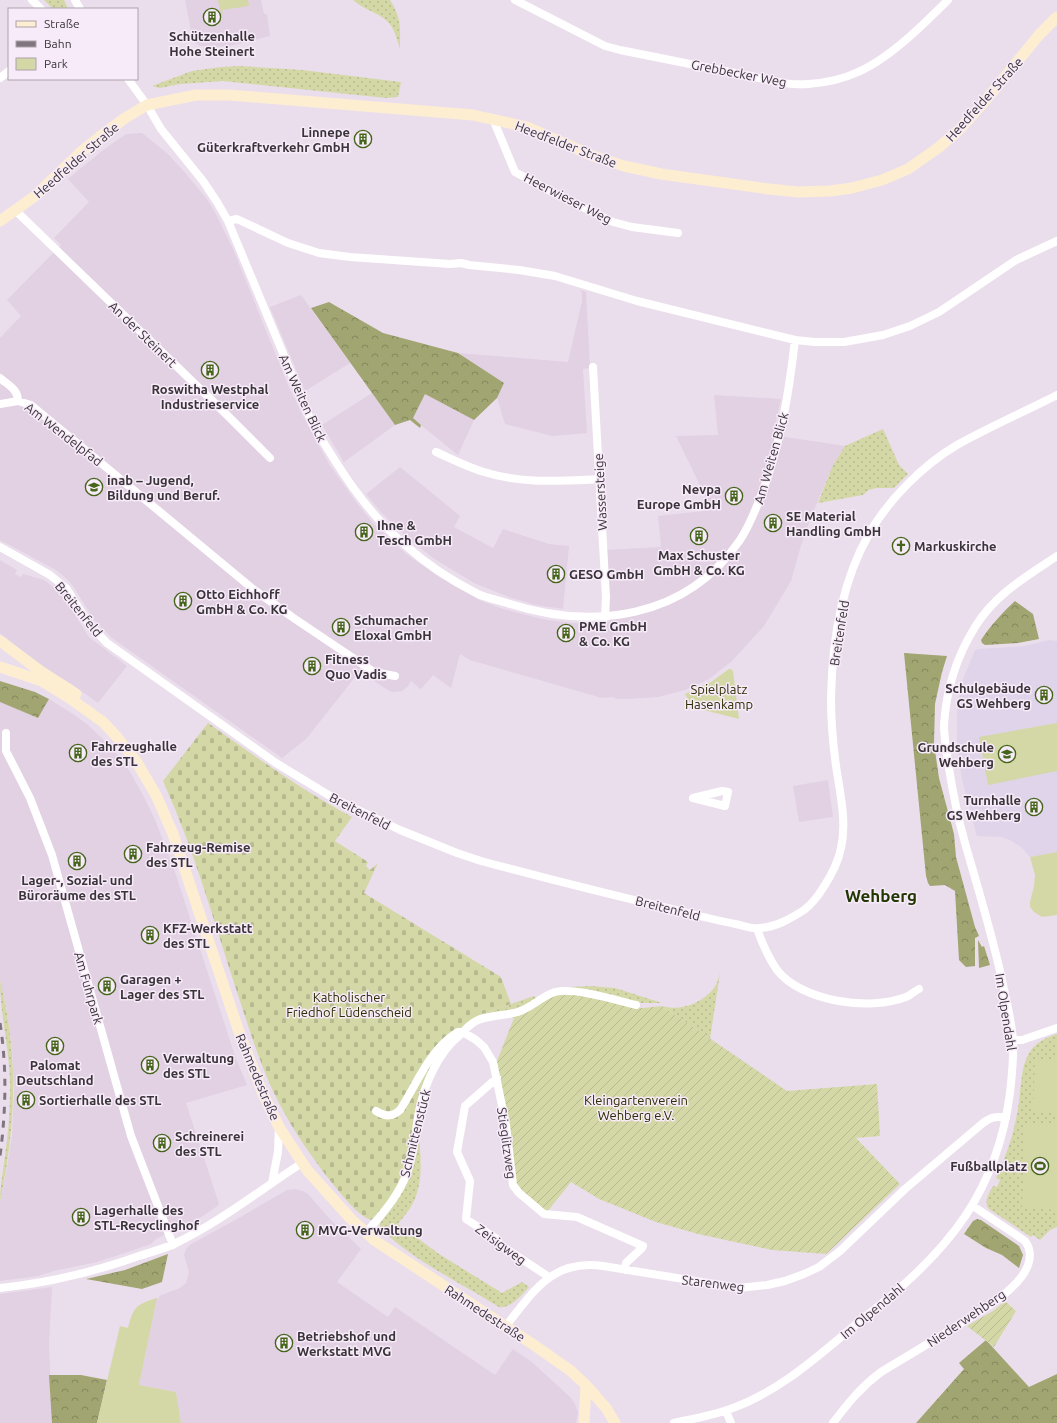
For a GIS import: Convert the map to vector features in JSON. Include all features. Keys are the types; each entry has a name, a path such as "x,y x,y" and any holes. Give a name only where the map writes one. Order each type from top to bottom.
{"main road":[{"name":"Heedfelder Straße","path":"0,221 35,196 83,150 125,118 147,106 196,95 217,94 455,114 493,119 527,127 612,163 648,171 769,189 815,192 852,188 882,180 908,169 938,148 965,123 1039,35 1057,17"},
{"path":"0,641 39,670 70,689 96,708 102,722"},
{"name":"Rahmedestraße","path":"0,667 42,681 68,697 102,722 116,736 136,761 156,794 173,834 249,1061 279,1126 302,1163 332,1198 366,1233 404,1261 561,1363 586,1386 606,1408 615,1423"},
{"path":"584,1423 586,1386"}],"street":[{"path":"32,0 40,8"},
{"name":"Grebbecker Weg","path":"515,0 589,39 612,48 769,80 808,84 833,80 850,75 875,63 908,37 948,0"},
{"path":"0,78 8,71"},
{"name":"Am Weiten Blick","path":"129,80 161,129 218,202 228,221 312,423 350,484 386,527 423,560 458,583 487,598 523,609 556,615 593,618 639,612 678,597 702,581 723,562 738,542 753,516 770,470 779,436 789,391 795,340"},
{"name":"Heerwieser Weg","path":"493,119 515,172 613,222 632,227 678,234"},
{"name":"An der Steinert","path":"15,210 270,458"},
{"path":"228,221 237,219 288,243 319,253 350,257 450,264 461,263 469,266 519,270 555,276 637,301 795,340 816,342 844,342 883,335 896,331 939,312 1007,266 1028,254 1057,241"},
{"name":"Wassersteige","path":"594,368 606,597 605,616"},
{"path":"0,378 16,392 18,395 18,401"},
{"name":"Breitenfeld","path":"0,547 50,575 66,588 89,624 107,643 276,762 335,799 400,830 475,859 673,910 757,929 784,922 807,907 818,896 830,878 840,851 842,843 843,813 834,750 831,710 835,643 841,611 850,578 855,563 870,532 887,509 913,479 945,454 956,446 1057,395"},
{"name":"Am Wendelpfad","path":"0,404 18,401 31,405 253,589 374,672 395,676"},
{"path":"436,452 485,473 512,479 549,482 600,479"},
{"name":"Im Olpendahl","path":"674,1423 726,1411 748,1402 762,1395 798,1372 880,1304 932,1258 953,1234 972,1206 991,1167 1000,1142 1006,1118 1014,1059 1013,1040 998,960 954,801 944,726 947,703 956,665 975,626 990,607 1016,584 1057,556"},
{"name":"Am Fuhrpark","path":"6,733 6,751 30,798 52,855 131,1136 141,1166 173,1245"},
{"path":"757,929 765,949 778,971 790,982 816,995 845,1002 884,1002 907,996 919,988"},
{"name":"Schmittenstück","path":"366,1233 387,1209 401,1189 413,1156 420,1110 431,1075 442,1054 451,1043 477,1020 518,1012 530,1007 551,994 562,991 591,995 636,1005"},
{"path":"1013,1040 1022,1040 1057,1028"},
{"name":"Schmittenstück","path":"376,1111 382,1115 390,1116 394,1115 400,1110 430,1058 452,1035 458,1032 463,1032"},
{"name":"Stieglitzweg","path":"463,1032 484,1047 493,1062 506,1125 513,1185 525,1199 544,1214 577,1217 643,1246 626,1263 625,1270"},
{"name":"Zeisigweg","path":"497,1078 465,1106 456,1152 470,1181 466,1219 498,1239 499,1244 549,1277"},
{"name":"Starenweg","path":"505,1327 531,1294 549,1277 564,1269 583,1264 739,1288 767,1286 804,1274 819,1267 840,1251 904,1189 982,1123 989,1118 997,1116 1006,1118"},
{"path":"272,1182 278,1152 279,1126"},
{"path":"0,1288 42,1282 86,1273 173,1245 225,1216 272,1182 302,1163"},
{"name":"Niederwehberg","path":"833,1423 850,1399 874,1377 998,1300 1024,1273 1028,1265 1030,1254 1028,1245 1025,1241 972,1206"},
{"path":"726,1411 731,1423"}],"shaded area":[{"path":"185,0 261,0 264,14 267,14 270,36 229,46 200,46 193,41"},
{"path":"142,133 168,154 187,175 207,199 217,216 233,249 288,385 303,416 329,464 356,502 373,523 405,553 439,577 479,600 503,609 542,619 572,623 610,622 606,550 661,547 658,516 712,510 676,436 718,435 714,395 781,399 773,435 845,446 832,467 811,517 791,581 764,626 732,661 709,679 685,690 658,697 628,699 616,699 613,697 602,698 470,660 460,654 451,688 433,675 420,689 411,681 402,691 392,692 359,672 307,738 282,758 112,638 94,620 68,580 56,570 0,540 0,338 21,316 7,300 61,245 54,238 89,202 68,179 102,151 126,134"},
{"path":"580,290 586,292 590,368 583,369 587,433 552,436 505,424 497,398 504,383 458,353 568,362 582,301 582,293"},
{"path":"301,295 350,363 305,391 270,307"},
{"path":"372,393 395,425 344,462 322,425"},
{"path":"425,393 474,420 458,455 412,418"},
{"path":"400,467 460,516 454,527 493,548 503,529 549,544 569,546 563,609 536,605 509,597 474,583 433,558 404,535 381,512 366,494"},
{"path":"0,560 17,570 15,574 21,577 23,574 44,580 52,586 67,602 89,637 127,666 98,703 73,685 41,666 0,633"},
{"name":"Grundschule Wehberg","path":"1050,640 1057,641 1057,852 1030,857 1021,847 1010,840 1001,837 977,836 962,780 957,747 957,709 963,679 975,650 1024,646"},
{"path":"49,699 88,725 109,745 129,770 144,797 156,822 175,872 235,1056 247,1085 186,1103 219,1204 216,1207 188,1226 181,1227 156,1239 151,1244 125,1253 97,1262 38,1276 0,1281 0,1202 12,1135 14,1092 12,1048 6,1006 0,980 0,702 38,718"},
{"path":"828,780 833,817 799,822 793,786"},
{"path":"295,1189 308,1194 328,1217 361,1249 337,1282 388,1317 395,1307 495,1375 513,1349 533,1363 571,1398 578,1413 576,1423 181,1423 176,1392 139,1385 157,1298 159,1299 159,1296 180,1288 186,1283 189,1272 184,1255 186,1249 191,1244 287,1190"},
{"path":"52,1287 49,1343 52,1423 0,1423 0,1294"}],"green space":[{"path":"44,0 64,0 68,8 52,8"},
{"path":"218,0 248,0 249,6 222,10 223,13 221,14"},
{"path":"353,0 390,0 397,13 400,29 400,49 389,23"},
{"path":"239,66 302,70 401,82 398,97 386,98 223,81 180,84 160,88 152,86 192,71"},
{"path":"329,302 383,333 458,353 504,383 497,398 474,420 425,394 413,418 421,425 420,428 410,420 395,425 311,308"},
{"path":"883,429 899,465 908,474 894,488 876,488 869,490 863,495 818,503 832,467 845,446"},
{"path":"1015,601 1033,614 1039,639 1018,643 985,645 982,643 981,640 989,629"},
{"path":"904,653 947,656 935,704 934,744 939,778 954,834 956,857 975,927 979,936 975,938 975,966 966,967 959,960 955,891 945,885 930,886 926,876"},
{"name":"Spielplatz Hasenkamp","path":"729,669 733,671 739,719 692,707 685,694 711,682"},
{"path":"0,681 35,692 49,699 38,718 0,702"},
{"name":"Katholischer Friedhof Lüdenscheid","path":"208,723 296,784 352,817 335,841 368,862 366,866 370,870 378,863 364,893 501,977 511,1004 482,1014 466,1023 436,1058 404,1172 382,1210 371,1220 366,1218 350,1204 323,1172 292,1126 278,1102 262,1065 249,1029 194,859 163,781"},
{"path":"1057,723 1057,771 988,785 979,737"},
{"path":"1057,852 1057,915 1042,917 1034,912 1030,907 1035,875 1030,857"},
{"path":"978,940 982,947 984,946 990,965 979,968"},
{"path":"720,973 710,1039 662,1006 677,1008 699,1001 716,985"},
{"path":"0,980 10,1037 13,1064 13,1091 9,1145 0,1202 10,1108 10,1078 0,994"},
{"path":"591,986 615,988 662,1003 639,1003 569,987"},
{"name":"Kleingartenverein Wehberg e.V.","path":"555,995 576,995 629,1007 643,1008 662,1006 787,1091 877,1084 880,1136 856,1138 900,1184 826,1254 772,1250 698,1234 656,1222 599,1199 571,1182 547,1212 515,1184 497,1061 514,1018 511,1017"},
{"path":"534,996 537,999 517,1008 482,1014"},
{"path":"1057,1034 1057,1227 1050,1230 1040,1240 1033,1235 1031,1237 989,1209 987,1206 987,1200 993,1186 997,1187 1000,1180 996,1178 1014,1128 1023,1070 1028,1055 1039,1042"},
{"path":"1035,1060 1057,1061 1057,1113 1033,1112"},
{"name":"Fußballplatz","path":"1025,1123 1057,1125 1057,1210 1022,1208"},
{"path":"419,1137 421,1162 419,1186 412,1204 398,1224 439,1254 502,1293 522,1282 529,1287 511,1304 499,1307 422,1261 393,1240 380,1228 380,1223 395,1203 406,1183 417,1150"},
{"path":"977,1219 981,1220 1019,1246 1023,1255 1019,1268 1002,1255 986,1248 964,1234 973,1221"},
{"path":"168,1254 162,1282 142,1289 86,1279 125,1270"},
{"path":"156,1298 139,1385 176,1392 181,1423 97,1423 120,1326 128,1328 136,1308"},
{"path":"1005,1301 1016,1311 994,1347 967,1326 993,1311"},
{"path":"986,1340 1029,1387 1057,1374 1057,1423 916,1423 964,1369 959,1363"},
{"path":"49,1375 81,1375 107,1380 97,1423 52,1423"}],"railway":[{"path":"0,1023 5,1073 4,1122 0,1156"}],"place":[{"name":"Schützenhalle Hohe Steinert","path":"212,17"},
{"name":"Linnepe Güterkraftverkehr GmbH","path":"363,139"},
{"name":"Roswitha Westphal Industrieservice","path":"210,370"},
{"name":"inab – Jugend, Bildung und Beruf.","path":"94,487"},
{"name":"Nevpa Europe GmbH","path":"734,496"},
{"name":"SE Material Handling GmbH","path":"773,523"},
{"name":"Ihne & Tesch GmbH","path":"364,532"},
{"name":"Max Schuster GmbH & Co. KG","path":"699,536"},
{"name":"Markuskirche","path":"901,546"},
{"name":"GESO GmbH","path":"556,574"},
{"name":"Otto Eichhoff GmbH & Co. KG","path":"183,601"},
{"name":"Schumacher Eloxal GmbH","path":"341,627"},
{"name":"PME GmbH & Co. KG","path":"566,633"},
{"name":"Fitness Quo Vadis","path":"312,666"},
{"name":"Schulgebäude GS Wehberg","path":"1044,695"},
{"name":"Fahrzeughalle des STL","path":"78,753"},
{"name":"Grundschule Wehberg","path":"1007,754"},
{"name":"Turnhalle GS Wehberg","path":"1034,807"},
{"name":"Fahrzeug-Remise des STL","path":"133,854"},
{"name":"Lager-, Sozial- und Büroräume des STL","path":"77,861"},
{"name":"KFZ-Werkstatt des STL","path":"150,935"},
{"name":"Garagen + Lager des STL","path":"107,986"},
{"name":"Palomat Deutschland","path":"55,1046"},
{"name":"Verwaltung des STL","path":"150,1065"},
{"name":"Sortierhalle des STL","path":"26,1100"},
{"name":"Schreinerei des STL","path":"162,1143"},
{"name":"Fußballplatz","path":"1040,1166"},
{"name":"Lagerhalle des STL-Recyclinghof","path":"81,1217"},
{"name":"MVG-Verwaltung","path":"305,1230"},
{"name":"Betriebshof und Werkstatt MVG","path":"284,1343"}],"district":[{"name":"Wehberg","path":"881,895"}]}
